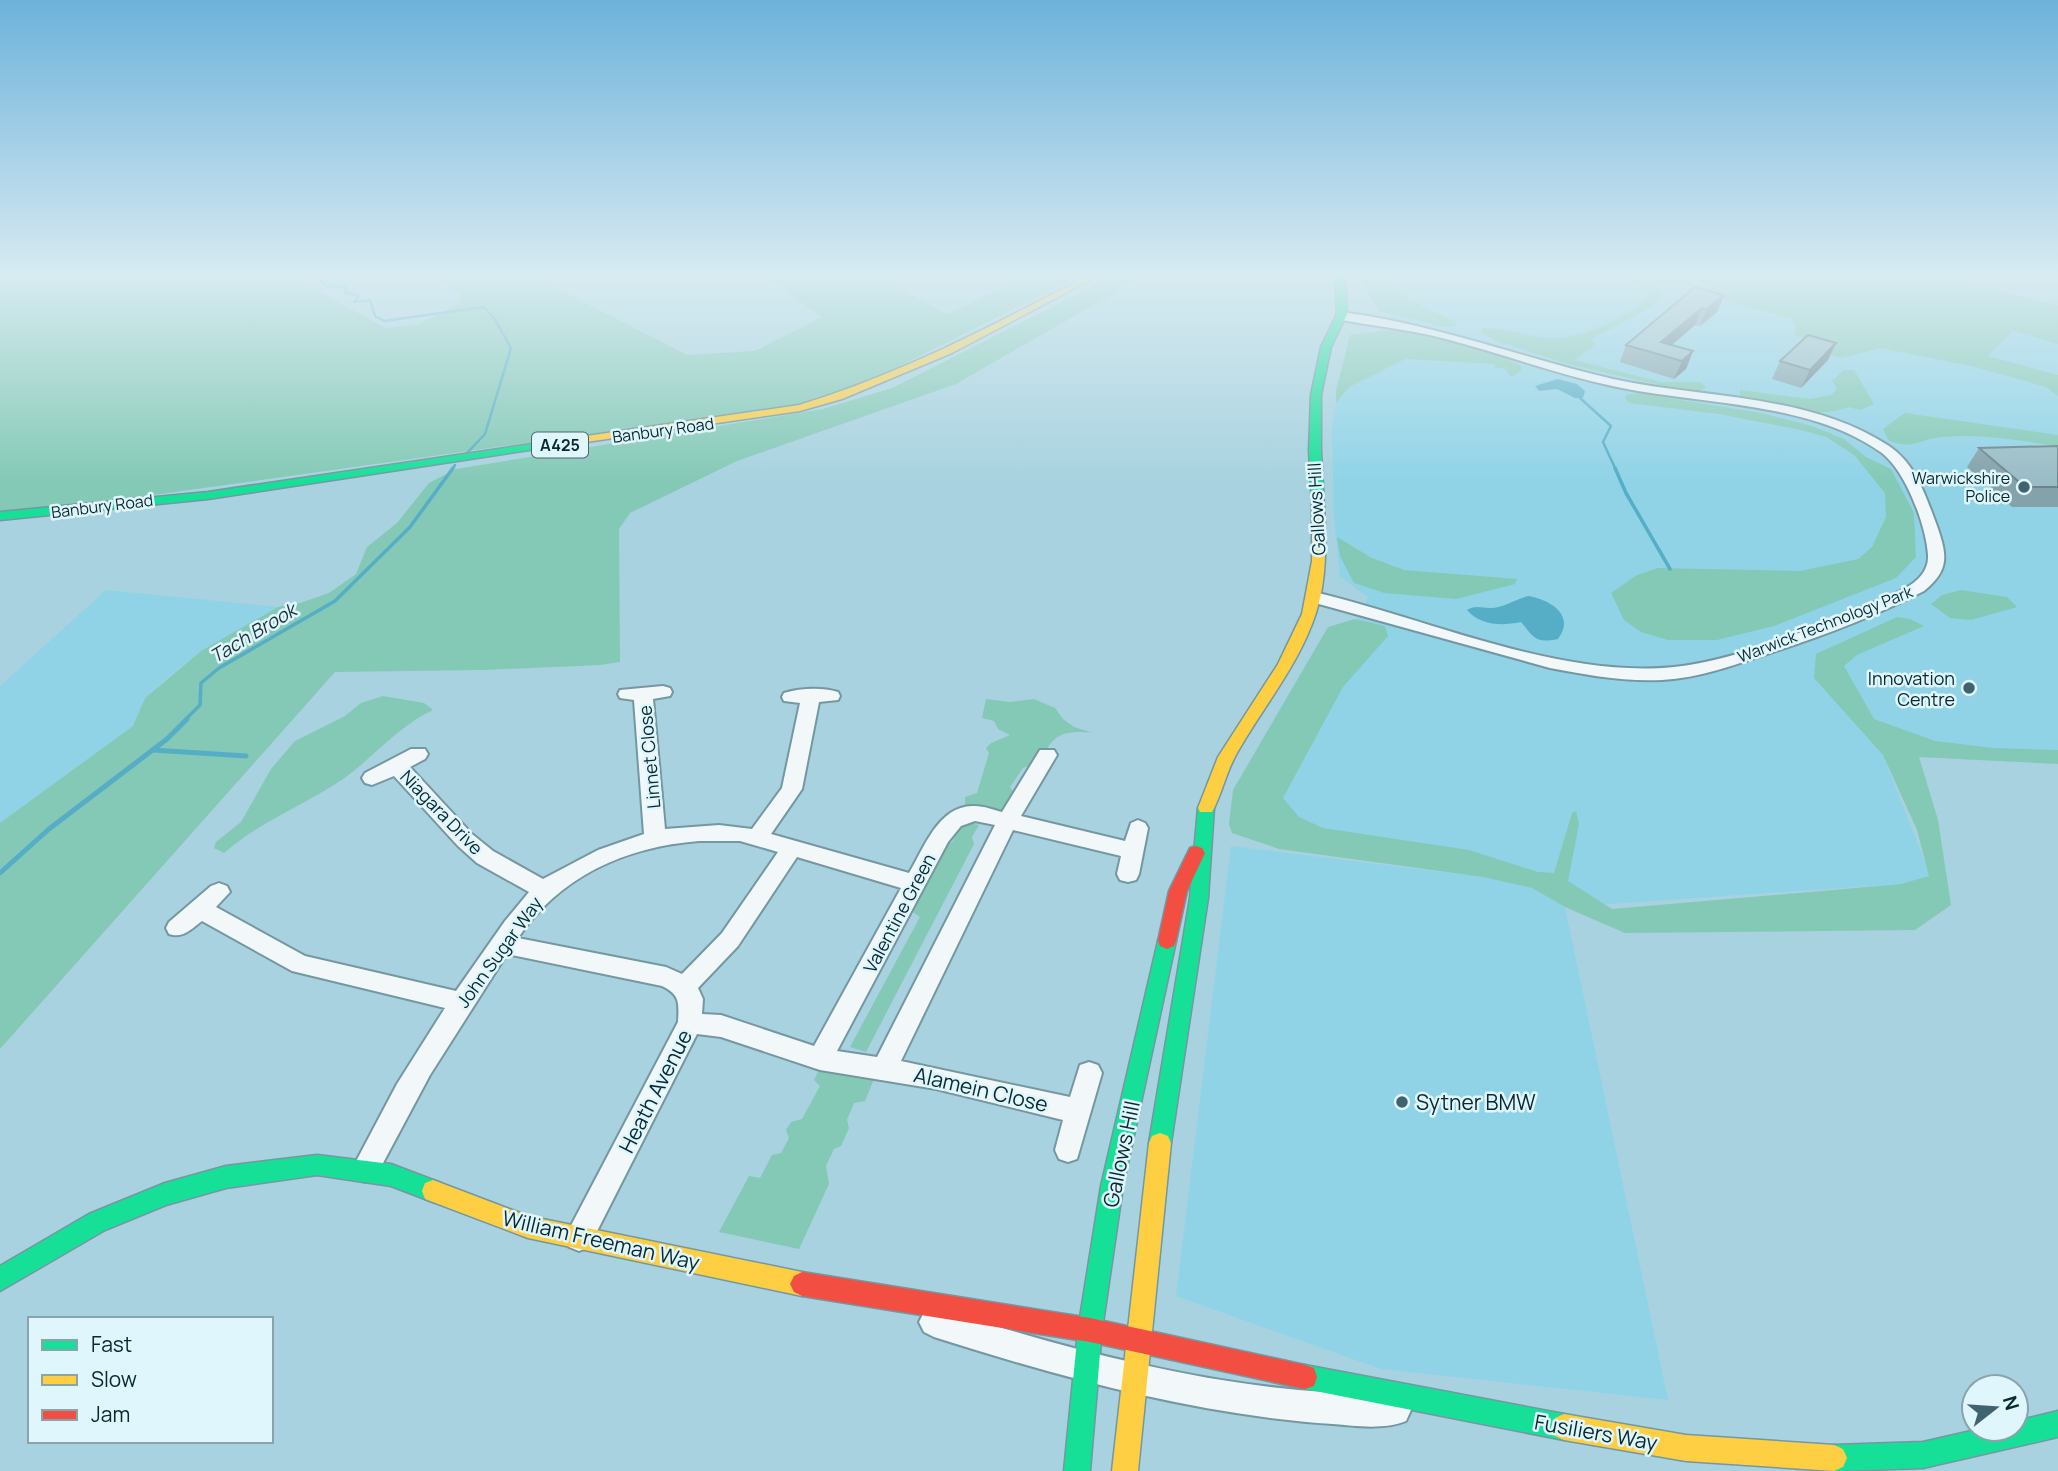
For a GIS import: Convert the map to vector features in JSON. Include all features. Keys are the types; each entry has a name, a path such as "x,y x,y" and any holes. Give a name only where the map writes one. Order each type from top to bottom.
{"street":[{"name":"Banbury Road","path":"0,516 51,513 231,490 800,408 845,397 906,374 960,346"},
{"name":"Gallows Hill","path":"1125,1471 1133,1377 1167,1084 1200,896 1199,846 1207,803 1219,770 1238,733 1296,639 1314,597 1320,550 1312,454 1318,358 1325,346"},
{"name":"Warwick Technology Park","path":"1314,597 1568,666 1631,674 1657,674 1724,663 1898,598 1929,579 1936,560 1935,548 1917,489 1905,469 1886,449 1850,430 1788,412 1636,388 1486,346"},
{"name":"Linnet Close","path":"644,693 655,837"},
{"path":"757,838 792,789 811,696"},
{"name":"Niagara Drive","path":"418,754 397,766 465,840 485,857 545,890"},
{"path":"884,1069 1008,820 1047,755"},
{"path":"372,778 397,766"},
{"name":"Valentine Green","path":"820,1059 947,825 956,817 975,813 1008,820"},
{"path":"1008,820 1132,851"},
{"path":"1128,874 1138,828"},
{"name":"John Sugar Way","path":"365,1170 393,1113 462,1002 502,944 545,890 604,856 655,837 718,832 757,838 914,883"},
{"name":"Gallows Hill","path":"1077,1471 1090,1330 1112,1186 1178,891 1199,846"},
{"path":"502,944 666,976 684,986 708,966 724,947 792,849"},
{"path":"177,928 219,892"},
{"path":"200,909 300,964 462,1002"},
{"name":"Heath Avenue","path":"579,1237 690,1023 691,999 684,986"},
{"name":"Alamein Close","path":"690,1023 721,1026 820,1059 884,1069 1077,1111"},
{"path":"1068,1150 1089,1073"},
{"name":"William Freeman Way","path":"0,1279 97,1222 165,1194 226,1177 317,1165 391,1175 495,1217 528,1227 854,1294 1090,1330"},
{"path":"854,1294 979,1337 1133,1377 1289,1405 1383,1410 1451,1405"},
{"name":"Fusiliers Way","path":"1090,1330 1451,1405 1667,1458 1747,1454 1857,1459 1923,1455 2058,1424"}],"shaded area":[{"path":"1375,346 2058,346 2058,764 1883,755 1930,875 1915,883 1596,905 1482,865 1253,822 1368,597 1340,577 1334,519 1332,425 1336,403 1349,387 1379,371"},
{"path":"1558,379 1577,384 1585,391 1583,398 1575,398 1557,389 1539,391 1535,386"},
{"path":"106,590 278,607 201,651 145,698 134,726 0,823 0,686"},
{"path":"1529,596 1545,601 1558,610 1564,623 1558,639 1539,640 1521,622 1485,622 1467,610 1476,607 1500,607"},
{"name":"Sytner BMW","path":"1231,846 1483,877 1532,888 1565,907 1668,1400 1381,1369 1176,1296"}],"green space":[{"path":"0,346 669,346 687,355 755,351 766,346 941,346 870,381 793,406 103,502 0,511"},
{"path":"976,346 1023,346 956,384 737,461 630,513 619,529 620,662 482,670 335,672 0,1049 0,823 133,726 145,698 201,651 278,607 329,593 356,574 367,547 397,523 429,483 456,469 823,409 892,388"},
{"path":"1347,346 1464,346 1506,359 1521,366 1522,371 1511,377 1504,368 1495,368 1494,364 1405,359 1349,387 1336,403 1336,391"},
{"path":"1511,346 1595,346 1574,360 1661,382 1700,382 1706,387 1690,392 1567,364"},
{"path":"1818,346 1998,346 1988,356 2058,375 2058,396 2046,387 1975,367 1881,348 1842,358 1833,356"},
{"path":"1844,370 1854,370 1874,404 1860,410 1848,407 1809,412 1779,408 1740,396 1740,390 1810,399 1831,395 1837,389 1832,381"},
{"path":"1638,393 1761,413 1812,426 1844,439 1866,457 1891,469 1914,513 1916,557 1896,578 1774,626 1717,640 1668,640 1641,632 1624,620 1611,593 1637,575 1658,568 1800,571 1858,559 1872,547 1886,517 1885,493 1854,455 1826,437 1719,414 1629,403 1625,398 1626,395"},
{"path":"1905,413 2058,435 2058,446 1970,436 1934,438 1911,444 1889,441 1883,429"},
{"path":"1337,537 1372,558 1404,570 1517,579 1515,584 1456,599 1384,593 1354,583 1340,556"},
{"path":"1961,590 2007,597 2017,607 1971,620 1950,618 1931,604 1942,595"},
{"path":"1897,617 1910,619 1924,626 1857,655 1844,666 1874,719 1935,741 1994,748 2058,750 2058,764 1919,757 1938,820 1951,905 1915,930 1625,933 1565,907 1532,888 1483,877 1279,849 1232,833 1229,824 1233,790 1328,627 1355,619 1385,626 1388,636 1343,687 1283,798 1299,817 1323,828 1469,850 1538,872 1554,873 1572,813 1576,811 1579,824 1568,881 1612,909 1901,884 1929,876 1917,830 1883,755 1814,678 1816,654"},
{"path":"383,696 424,703 433,710 408,725 328,789 267,823 224,853 214,848 216,842 241,822 271,769 295,741 345,716 361,703"},
{"path":"986,699 1010,702 1034,699 1055,708 1063,719 1074,727 1093,733 1076,732 1056,738 1041,757 1023,768 1010,787 1014,793 1004,810 965,805 965,797 977,793 989,753 986,748 1010,735 998,729 994,721 982,718"},
{"path":"970,823 979,825 972,837 974,844 866,1052 850,1047 920,917 910,910 947,843 952,842 960,827"},
{"path":"819,1070 874,1079 865,1101 854,1103 847,1120 849,1128 841,1146 834,1149 826,1166 829,1184 799,1249 719,1232 749,1176 760,1178 772,1155 781,1153 789,1138 786,1130 791,1122 802,1119 820,1086 814,1080"}],"building":[{"path":"1628,346 1674,346 1693,351 1682,361"},
{"path":"1797,346 1833,346 1810,370 1780,361"},
{"path":"2058,446 2058,487 2025,487 1979,448"}],"waterway":[{"name":"Tach Brook","path":"467,453 485,434 510,346"},
{"path":"1580,398 1611,426 1603,442 1616,470"},
{"name":"Tach Brook","path":"452,470 455,465"},
{"name":"Tach Brook","path":"185,720 200,705 201,683 219,668 335,601 410,527 453,468"},
{"path":"1615,468 1626,493 1670,569"},
{"name":"Tach Brook","path":"0,873 49,829 167,739 187,719"},
{"path":"153,750 246,756"}],"traffic: fast":[{"path":"1318,507 1316,395 1327,346"},
{"path":"0,516 208,496 552,444"},
{"path":"1160,1143 1199,898 1206,808"},
{"path":"1077,1471 1090,1330 1112,1186 1167,941"},
{"path":"0,1279 97,1222 165,1194 226,1177 317,1165 391,1175 433,1191"},
{"path":"1305,1377 1564,1427"},
{"path":"1834,1458 1923,1455 2058,1424"}],"traffic: slow":[{"path":"552,444 800,408 876,383 960,346"},
{"path":"1206,808 1226,757 1285,664 1309,614 1318,561 1318,507"},
{"path":"1125,1471 1160,1143"},
{"path":"433,1191 528,1227 802,1284"},
{"path":"1564,1427 1686,1448 1834,1458"}],"traffic: jam":[{"path":"1167,941 1178,891 1196,853"},
{"path":"802,1284 1090,1330 1305,1377"}],"place":[{"name":"Warwickshire Police","path":"2024,487"},
{"name":"Innovation Centre","path":"1969,688"},
{"name":"Sytner BMW","path":"1402,1102"}]}
